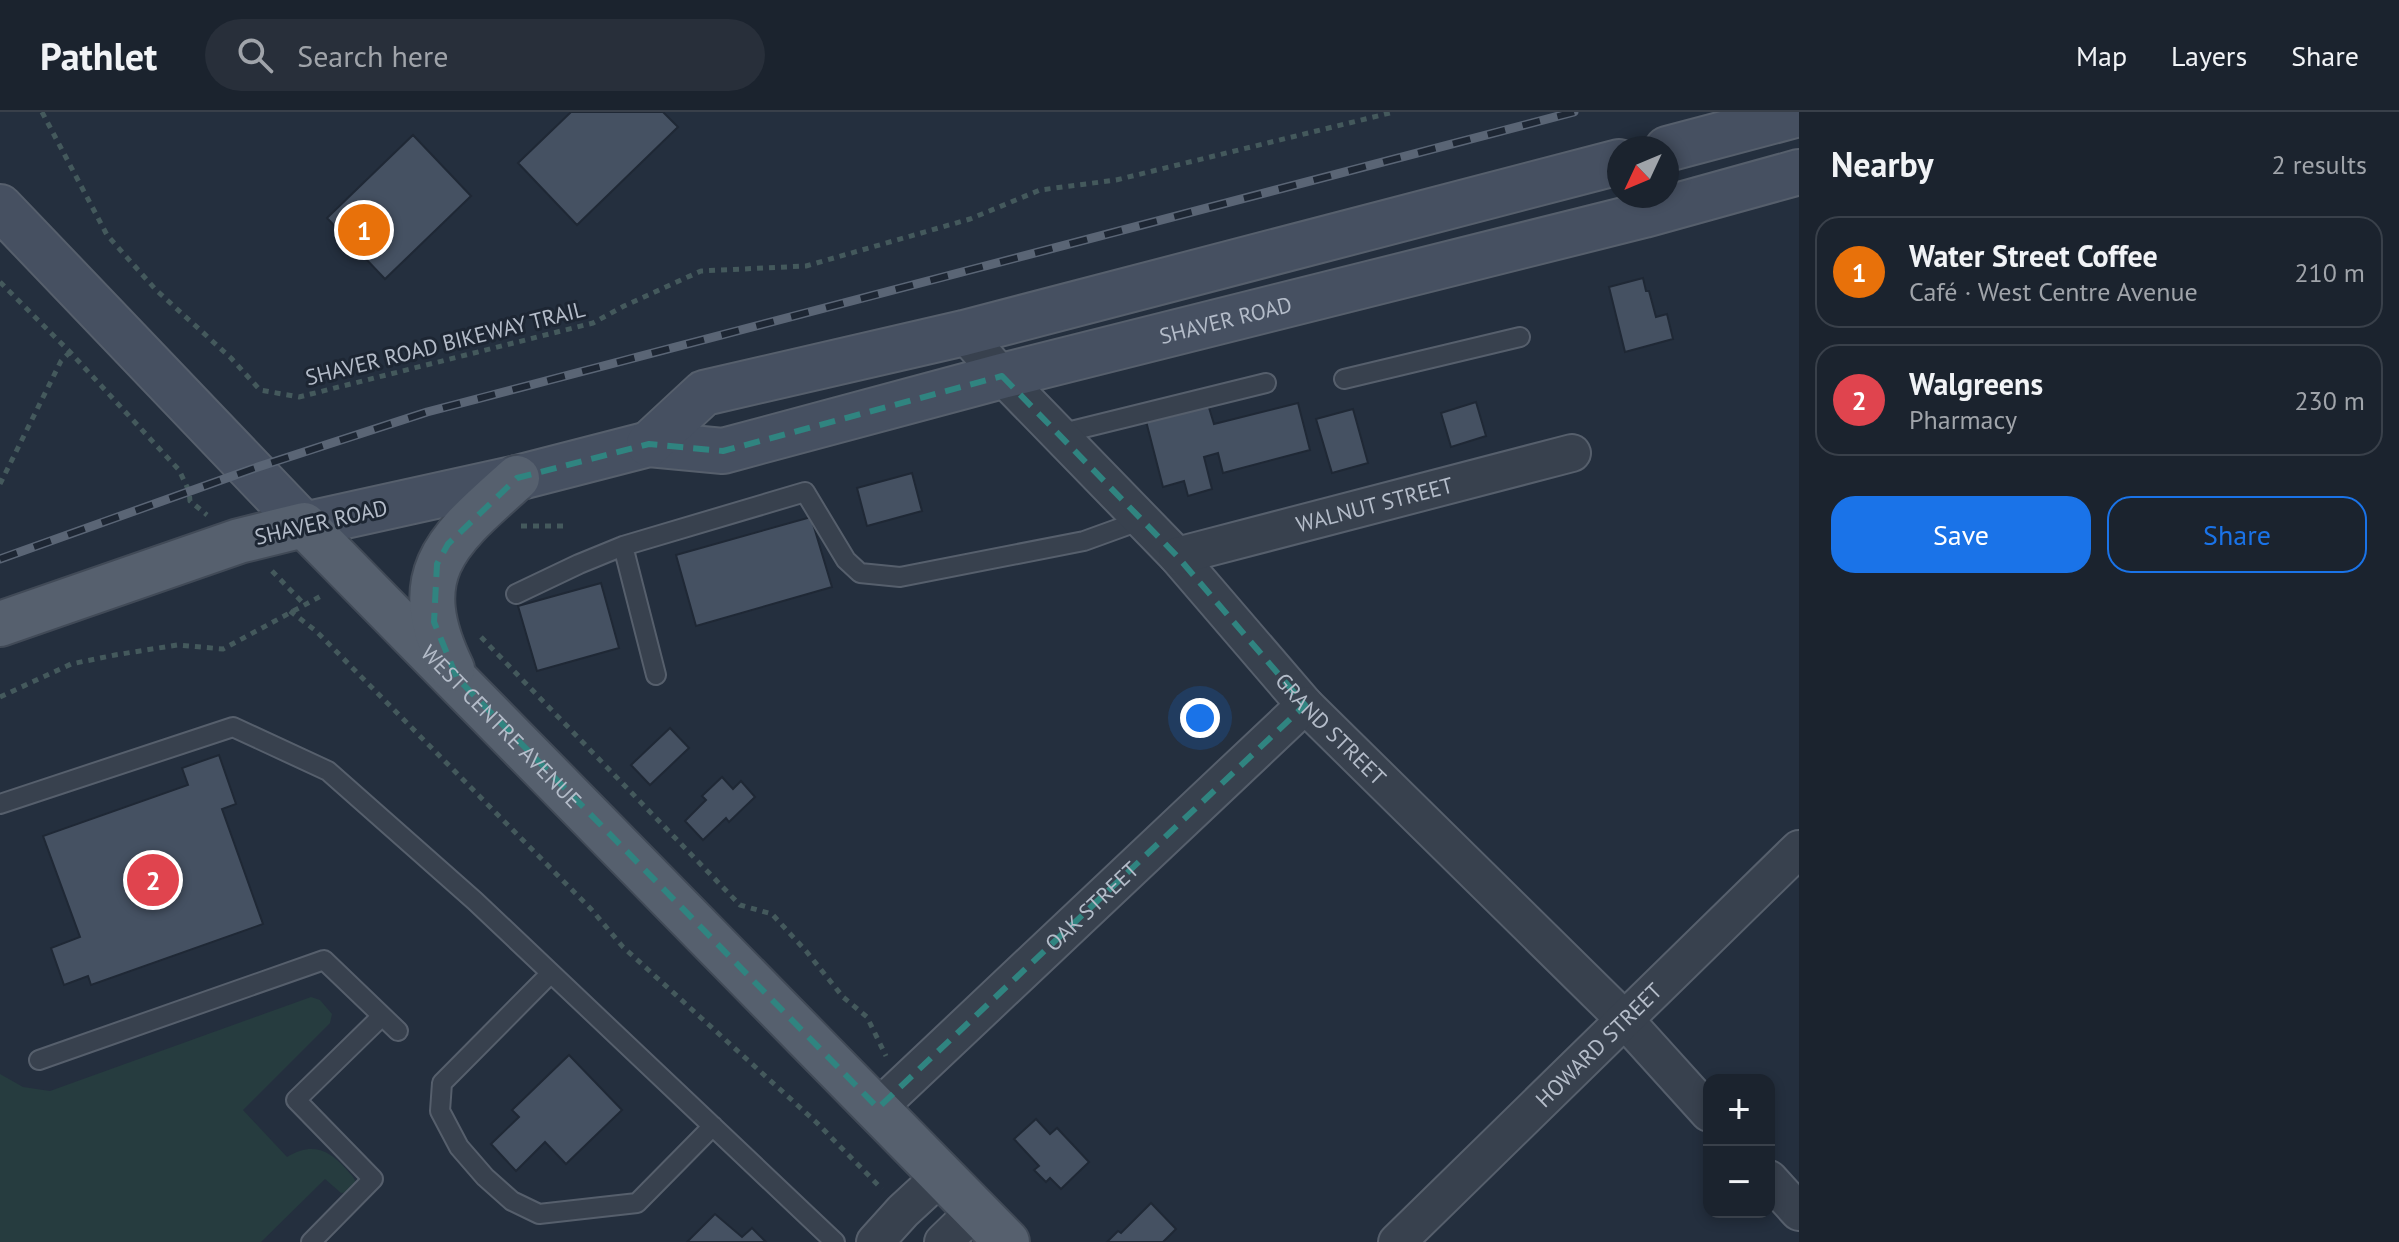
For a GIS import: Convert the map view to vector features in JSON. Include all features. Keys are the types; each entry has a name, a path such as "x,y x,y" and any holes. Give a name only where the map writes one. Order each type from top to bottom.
{"main road":[{"path":"1679,146 1799,114"},
{"name":"SHAVER ROAD","path":"649,444 704,393 964,333 1607,165"},
{"name":"SHAVER ROAD","path":"0,624 239,541 517,478 649,444 723,451 1002,376 1644,215 1799,172"},
{"name":"WEST CENTRE AVENUE","path":"0,207 355,579 893,1095 942,1175 1007,1242"},
{"path":"457,678 439,641 434,622 437,564 448,544 517,478"}],"street":[{"name":"GRAND STREET","path":"964,333 1177,556 1305,705 1624,1019 1703,1106"},
{"name":"WALNUT STREET","path":"1177,556 1572,453"},
{"name":"OAK STREET","path":"893,1095 1305,705"},
{"name":"HOWARD STREET","path":"1397,1242 1799,849"},
{"path":"875,1242 942,1175"},
{"path":"1775,1186 1799,1212"},
{"path":"943,1242 976,1210"}],"lane":[{"path":"1344,379 1520,337"},
{"path":"1059,434 1266,383"},
{"path":"516,594 623,546 805,492 846,560 860,573 900,577 1084,541 1142,520"},
{"path":"623,546 656,675"},
{"path":"0,804 233,727 328,771 551,973 835,1242"},
{"path":"39,1060 324,960 398,1031"},
{"path":"551,973 442,1083 440,1111 459,1147 485,1177 512,1201 539,1214 637,1203 713,1126"},
{"path":"311,1242 373,1179 296,1100 382,1016"}],"path":[{"name":"SHAVER ROAD BIKEWAY TRAIL","path":"42,112 107,235 156,290 231,358 260,390 299,397 593,323 701,271 806,266 970,219 1040,190 1116,180 1394,112"},
{"path":"0,282 70,352 179,470 189,491 190,501 239,541 305,605"},
{"path":"0,484 61,361 70,352"},
{"path":"513,528 568,526"},
{"path":"0,697 71,664 177,645 223,649 355,579"},
{"path":"290,611 316,631 591,909 623,947 816,1122 903,1211"},
{"path":"474,630 740,905 772,914 843,997 867,1017 889,1063 893,1095"}],"highlighted area":[{"path":"1002,376 1177,556 1305,705 878,1108 457,678 434,622 437,564 448,544 517,478 649,444 723,451"}],"green space":[{"path":"311,997 320,1000 332,1014 330,1023 243,1110 287,1157 311,1149 332,1156 355,1180 356,1185 350,1192 341,1193 325,1179 261,1242 0,1242 0,1074 23,1087 50,1091"}],"building":[{"path":"571,112 663,112 678,127 577,225 518,163"},
{"path":"413,135 471,196 385,279 327,218"},
{"path":"1643,278 1656,317 1667,314 1673,339 1625,352 1609,287"},
{"path":"1207,401 1214,424 1298,403 1310,450 1223,473 1218,453 1204,457 1212,489 1188,496 1184,481 1163,487 1146,421"},
{"path":"1476,402 1486,436 1451,447 1441,413"},
{"path":"1353,409 1368,463 1332,473 1316,419"},
{"path":"912,473 922,511 867,526 857,488"},
{"path":"811,517 832,587 696,626 676,555"},
{"path":"601,583 619,648 537,671 518,606"},
{"path":"670,728 689,748 650,785 631,765"},
{"path":"219,755 236,804 222,809 263,924 91,985 88,976 64,985 51,948 80,937 43,836 188,785 182,768"},
{"path":"722,777 733,789 741,781 755,797 729,822 726,818 703,840 685,821 706,800 702,796"},
{"path":"569,1055 622,1110 566,1164 545,1142 516,1171 491,1144 519,1117 512,1110"},
{"path":"1036,1119 1050,1134 1057,1128 1089,1162 1061,1189 1050,1178 1046,1182 1034,1170 1039,1166 1014,1139"},
{"path":"1151,1203 1176,1229 1163,1242 1107,1242 1118,1231 1121,1233"},
{"path":"715,1214 742,1237 752,1228 766,1242 687,1242"}],"railway":[{"path":"0,559 252,469 427,412 1574,112"}],"place":[{"name":"Water Street Coffee","path":"364,230"},
{"name":"Walgreens","path":"153,880"}]}
